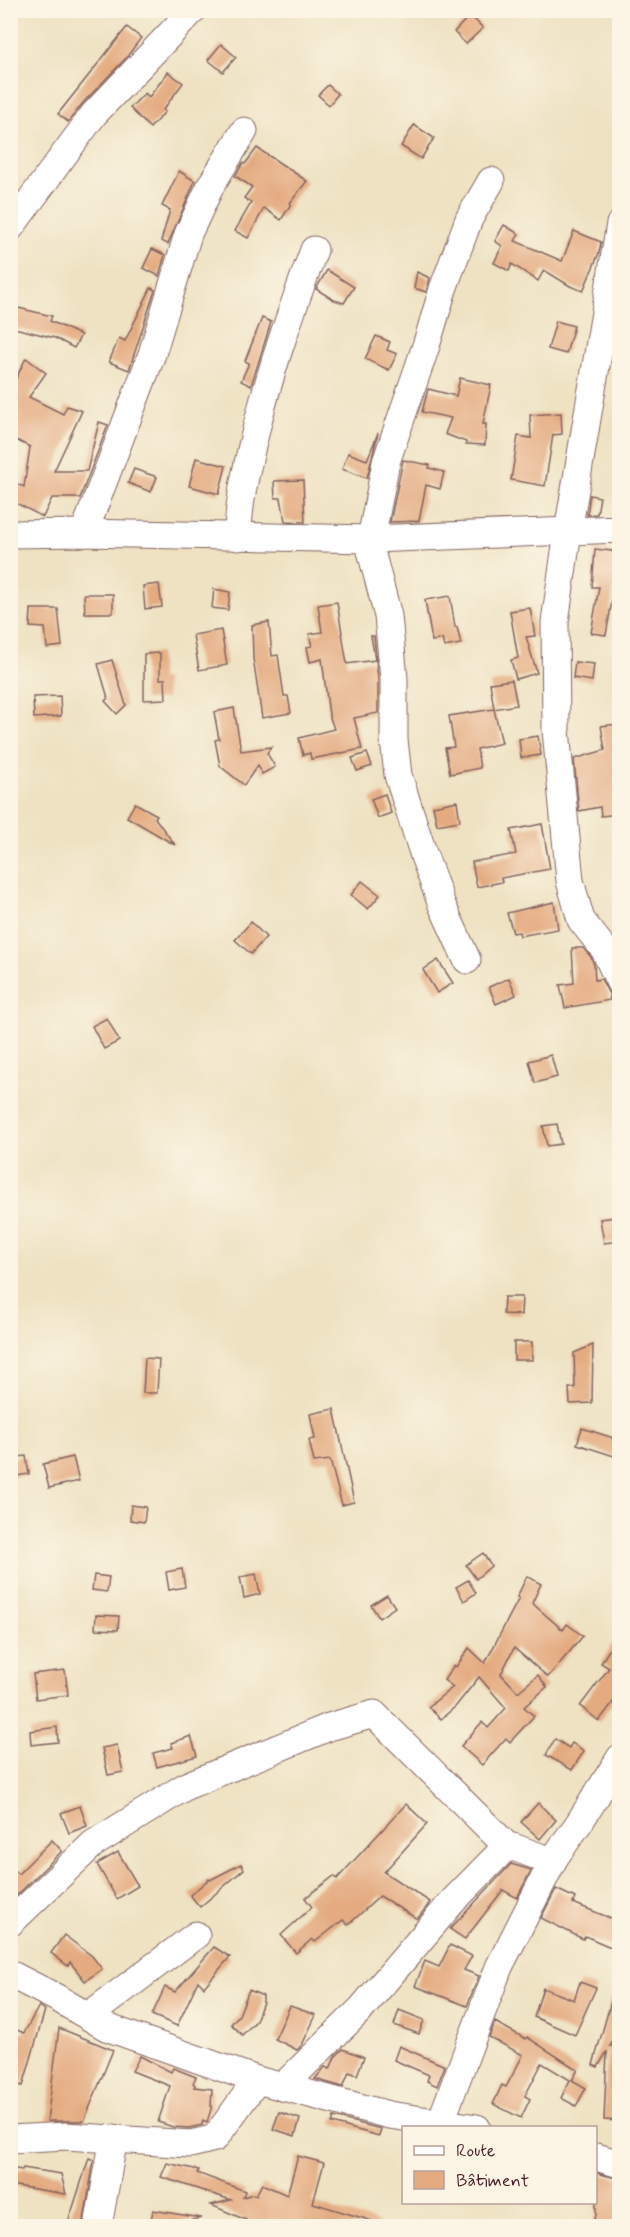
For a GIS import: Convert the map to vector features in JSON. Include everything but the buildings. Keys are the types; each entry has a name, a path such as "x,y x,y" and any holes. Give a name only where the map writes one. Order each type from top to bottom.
{"street":[{"path":"10,228 94,114 193,10"},
{"path":"84,533 152,354 188,234 211,185 244,131"},
{"path":"467,960 442,905 398,775 394,740 394,679 388,616 371,551 371,539 386,462 426,346 443,288 469,219 491,181"},
{"path":"620,224 568,531 555,622 556,730 570,881 581,920 604,949 620,983"},
{"path":"238,537 241,494 267,382 314,250"},
{"path":"10,534 84,533 371,539 620,529"},
{"path":"10,1923 93,1844 186,1786 329,1727 374,1714 507,1847"},
{"path":"441,2121 499,1967 555,1857 579,1824 620,1758"},
{"path":"10,2139 66,2136 191,2144 214,2138 269,2084 362,2008 452,1902 507,1847 548,1859 555,1857"},
{"path":"88,2016 196,1935"},
{"path":"10,1974 106,2027 269,2084 389,2115 471,2126"},
{"path":"98,2226 114,2139"},
{"path":"597,2157 620,2164"}]}
